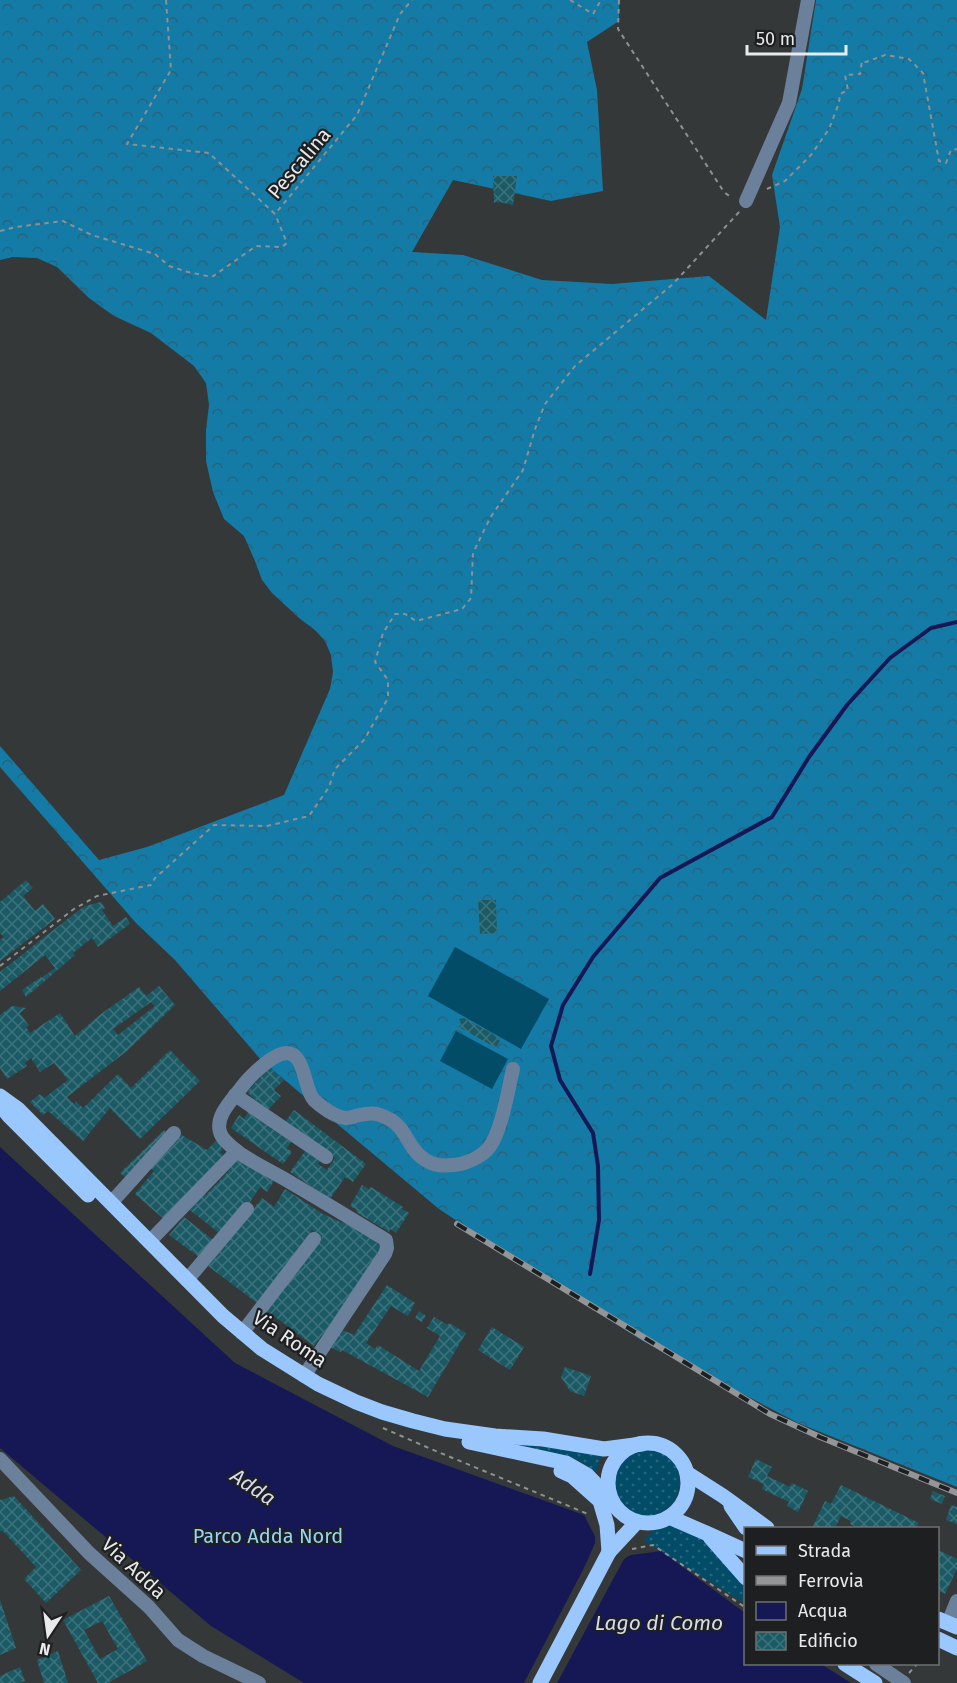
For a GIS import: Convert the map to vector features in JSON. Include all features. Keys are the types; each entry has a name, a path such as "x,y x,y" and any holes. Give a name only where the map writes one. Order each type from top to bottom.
{"main road":[{"name":"Via Roma","path":"0,1096 18,1108 242,1333 304,1376 339,1395 373,1409 445,1429 495,1436 543,1439 604,1449 642,1444"},
{"name":"Via Roma","path":"0,1105 210,1316 265,1362 313,1392 357,1412 416,1431 566,1463 587,1475 615,1505"},
{"name":"Via Roma","path":"461,1440 546,1465 572,1476 600,1501 607,1526 609,1552"},
{"path":"609,1552 615,1505 608,1481 613,1463 627,1449 642,1444 660,1445 670,1450 680,1460 687,1473 688,1486 685,1498 669,1517 656,1522 637,1522 628,1518 615,1505"},
{"path":"687,1473 767,1527"},
{"path":"723,1496 745,1527"},
{"path":"669,1517 744,1550"},
{"path":"540,1683 609,1552 637,1522"},
{"path":"706,1533 744,1576"},
{"path":"939,1639 957,1648"},
{"path":"847,1665 875,1683"}],"street":[{"path":"746,201 789,103 808,0"},
{"path":"304,1376 385,1254 386,1240 237,1151 220,1134 219,1126 224,1111 247,1080 276,1056 288,1053 297,1058 302,1065 313,1099 326,1109 346,1118 368,1112 390,1119 399,1126 411,1148 419,1156 432,1164 443,1166 461,1164 487,1150 495,1136 502,1117 513,1069"},
{"path":"236,1095 326,1157"},
{"path":"111,1203 174,1133"},
{"path":"149,1242 237,1151"},
{"path":"187,1280 247,1209"},
{"path":"242,1333 314,1239"},
{"name":"Via Adda","path":"0,1459 89,1553 149,1607 178,1640 203,1656 259,1683"},
{"path":"947,1623 957,1601"},
{"path":"877,1665 904,1683"}],"path":[{"name":"Pescalina","path":"166,0 171,70 127,144 209,153 275,214 357,115 400,14 412,0"},
{"path":"570,0 593,14 601,0"},
{"path":"619,0 618,29 723,192 736,201 746,201"},
{"path":"0,966 74,909 97,896 151,885 155,878 214,825 267,826 309,816 329,788 335,769 364,740 388,698 388,680 375,662 383,633 395,614 405,614 416,621 462,609 471,598 473,554 490,518 523,470 545,404 575,366 673,284 739,212 746,201 785,181 811,155 829,129 840,94 848,90 845,75 860,74 862,61 866,62 885,55 909,59 923,73 939,161 946,164 951,150 957,149"},
{"path":"0,231 63,220 92,235 155,254 169,266 212,277 256,246 282,247 286,243 275,214"}],"shaded area":[{"path":"455,947 549,999 521,1049 428,996"},
{"path":"456,1031 508,1059 492,1089 440,1061"},
{"path":"493,1441 602,1454 596,1472 568,1456"},
{"path":"639,1448 653,1448 665,1453 675,1463 680,1482 675,1501 665,1511 653,1516 639,1516 627,1511 617,1501 612,1489 612,1475 617,1463 627,1453"},
{"path":"669,1517 706,1533 744,1577 744,1603 643,1540"}],"green space":[{"path":"0,0 619,0 619,21 587,42 597,90 603,191 551,201 453,180 412,252 463,255 542,280 612,284 709,276 766,320 780,227 772,175 802,89 816,0 957,0 957,1487 798,1423 643,1341 439,1209 262,1061 175,960 136,923 0,767 0,746 99,860 147,847 284,795 330,689 333,672 331,655 325,641 272,593 262,580 244,536 224,519 213,492 206,461 209,405 206,383 194,366 151,333 114,316 89,298 57,267 37,258 13,257 0,260"}],"water":[{"name":"Parco Adda Nord","path":"0,1147 235,1363 393,1446 584,1515 595,1536 595,1544 622,1561 631,1555 661,1551 744,1612 744,1665 823,1665 851,1683 304,1683 211,1626 0,1448"}],"pier":[{"path":"595,1543 624,1559 557,1683 524,1683 585,1566"}],"building":[{"path":"493,176 517,176 513,205 494,203"},
{"path":"26,880 33,888 23,896 35,911 43,904 55,919 0,961 0,940 4,937 0,933 0,902"},
{"path":"478,900 496,900 497,933 480,934"},
{"path":"101,902 105,908 102,910 113,926 126,917 130,924 98,947 92,938 26,997 22,990 55,968 45,955 0,991 0,972 85,906"},
{"path":"159,986 175,1005 127,1051 67,1097 74,1104 76,1101 83,1108 118,1074 131,1088 170,1050 200,1081 140,1139 110,1108 83,1141 48,1111 43,1115 30,1102 40,1094 44,1098 68,1080 54,1063 40,1072 31,1058 25,1063 27,1066 7,1079 0,1068 0,1015 12,1006 26,1008 20,1013 29,1026 26,1027 30,1033 60,1013 75,1036 139,987 146,996","holes":["151,1002 155,1006 118,1035 113,1029"]},
{"path":"464,1018 501,1039 496,1048 459,1027 461,1024 459,1019"},
{"path":"270,1067 284,1080 274,1090 281,1096 267,1111 247,1092"},
{"path":"294,1110 366,1164 353,1182 345,1177 330,1199 290,1172 305,1151 320,1161 318,1164 327,1170 335,1158 285,1122"},
{"path":"248,1112 291,1142 287,1148 292,1152 283,1164 231,1128 239,1115 244,1119"},
{"path":"164,1130 169,1135 130,1181 120,1173"},
{"path":"180,1134 207,1150 216,1141 222,1146 223,1150 220,1152 225,1157 166,1221 135,1194 154,1171 150,1168"},
{"path":"238,1157 274,1181 267,1192 260,1187 248,1205 245,1203 219,1233 190,1210 204,1193 206,1195 226,1174"},
{"path":"362,1185 369,1189 371,1187 409,1213 396,1233 390,1229 389,1232 350,1206"},
{"path":"285,1189 323,1214 343,1223 344,1221 377,1240 375,1242 382,1246 338,1315 314,1346 266,1310 322,1238 312,1230 257,1303 208,1266 262,1198 274,1207"},
{"path":"184,1217 213,1240 199,1257 169,1235"},
{"path":"387,1285 415,1303 408,1316 391,1306 366,1343 375,1349 378,1345 419,1371 440,1336 427,1328 434,1317 466,1333 428,1397 342,1350 341,1352 329,1347 338,1328 354,1335"},
{"path":"419,1311 426,1316 422,1322 415,1318"},
{"path":"492,1327 524,1347 510,1370 478,1350"},
{"path":"565,1367 591,1376 584,1396 570,1391 561,1377"},
{"path":"756,1459 772,1467 767,1476 790,1487 792,1483 808,1491 798,1512 787,1506 789,1502 762,1489 764,1484 748,1477"},
{"path":"841,1485 919,1523 917,1527 857,1527 841,1516 836,1527 812,1527 825,1501 831,1504"},
{"path":"933,1491 945,1496 942,1504 930,1499"},
{"path":"14,1496 81,1570 46,1603 24,1579 36,1567 3,1531 0,1531 0,1500"},
{"path":"951,1505 957,1507 957,1524 946,1520"},
{"path":"939,1550 957,1559 957,1569 945,1594 939,1591"},
{"path":"109,1596 147,1661 108,1683 98,1683 63,1620","holes":["102,1621 118,1649 100,1659 84,1630"]},
{"path":"0,1600 16,1648 0,1655"},
{"path":"58,1651 68,1683 44,1683 37,1660"},
{"path":"20,1667 25,1681 0,1683 0,1676"}],"waterway":[{"path":"590,1274 599,1220 598,1166 593,1133 560,1080 551,1046 563,1005 593,957 660,878 772,817 809,757 847,705 890,658 931,628 957,622"}],"railway":[{"path":"457,1224 770,1414 957,1493"}],"water label":[{"name":"Adda","path":"253,1487"},
{"name":"Lago di Como","path":"659,1623"}]}
